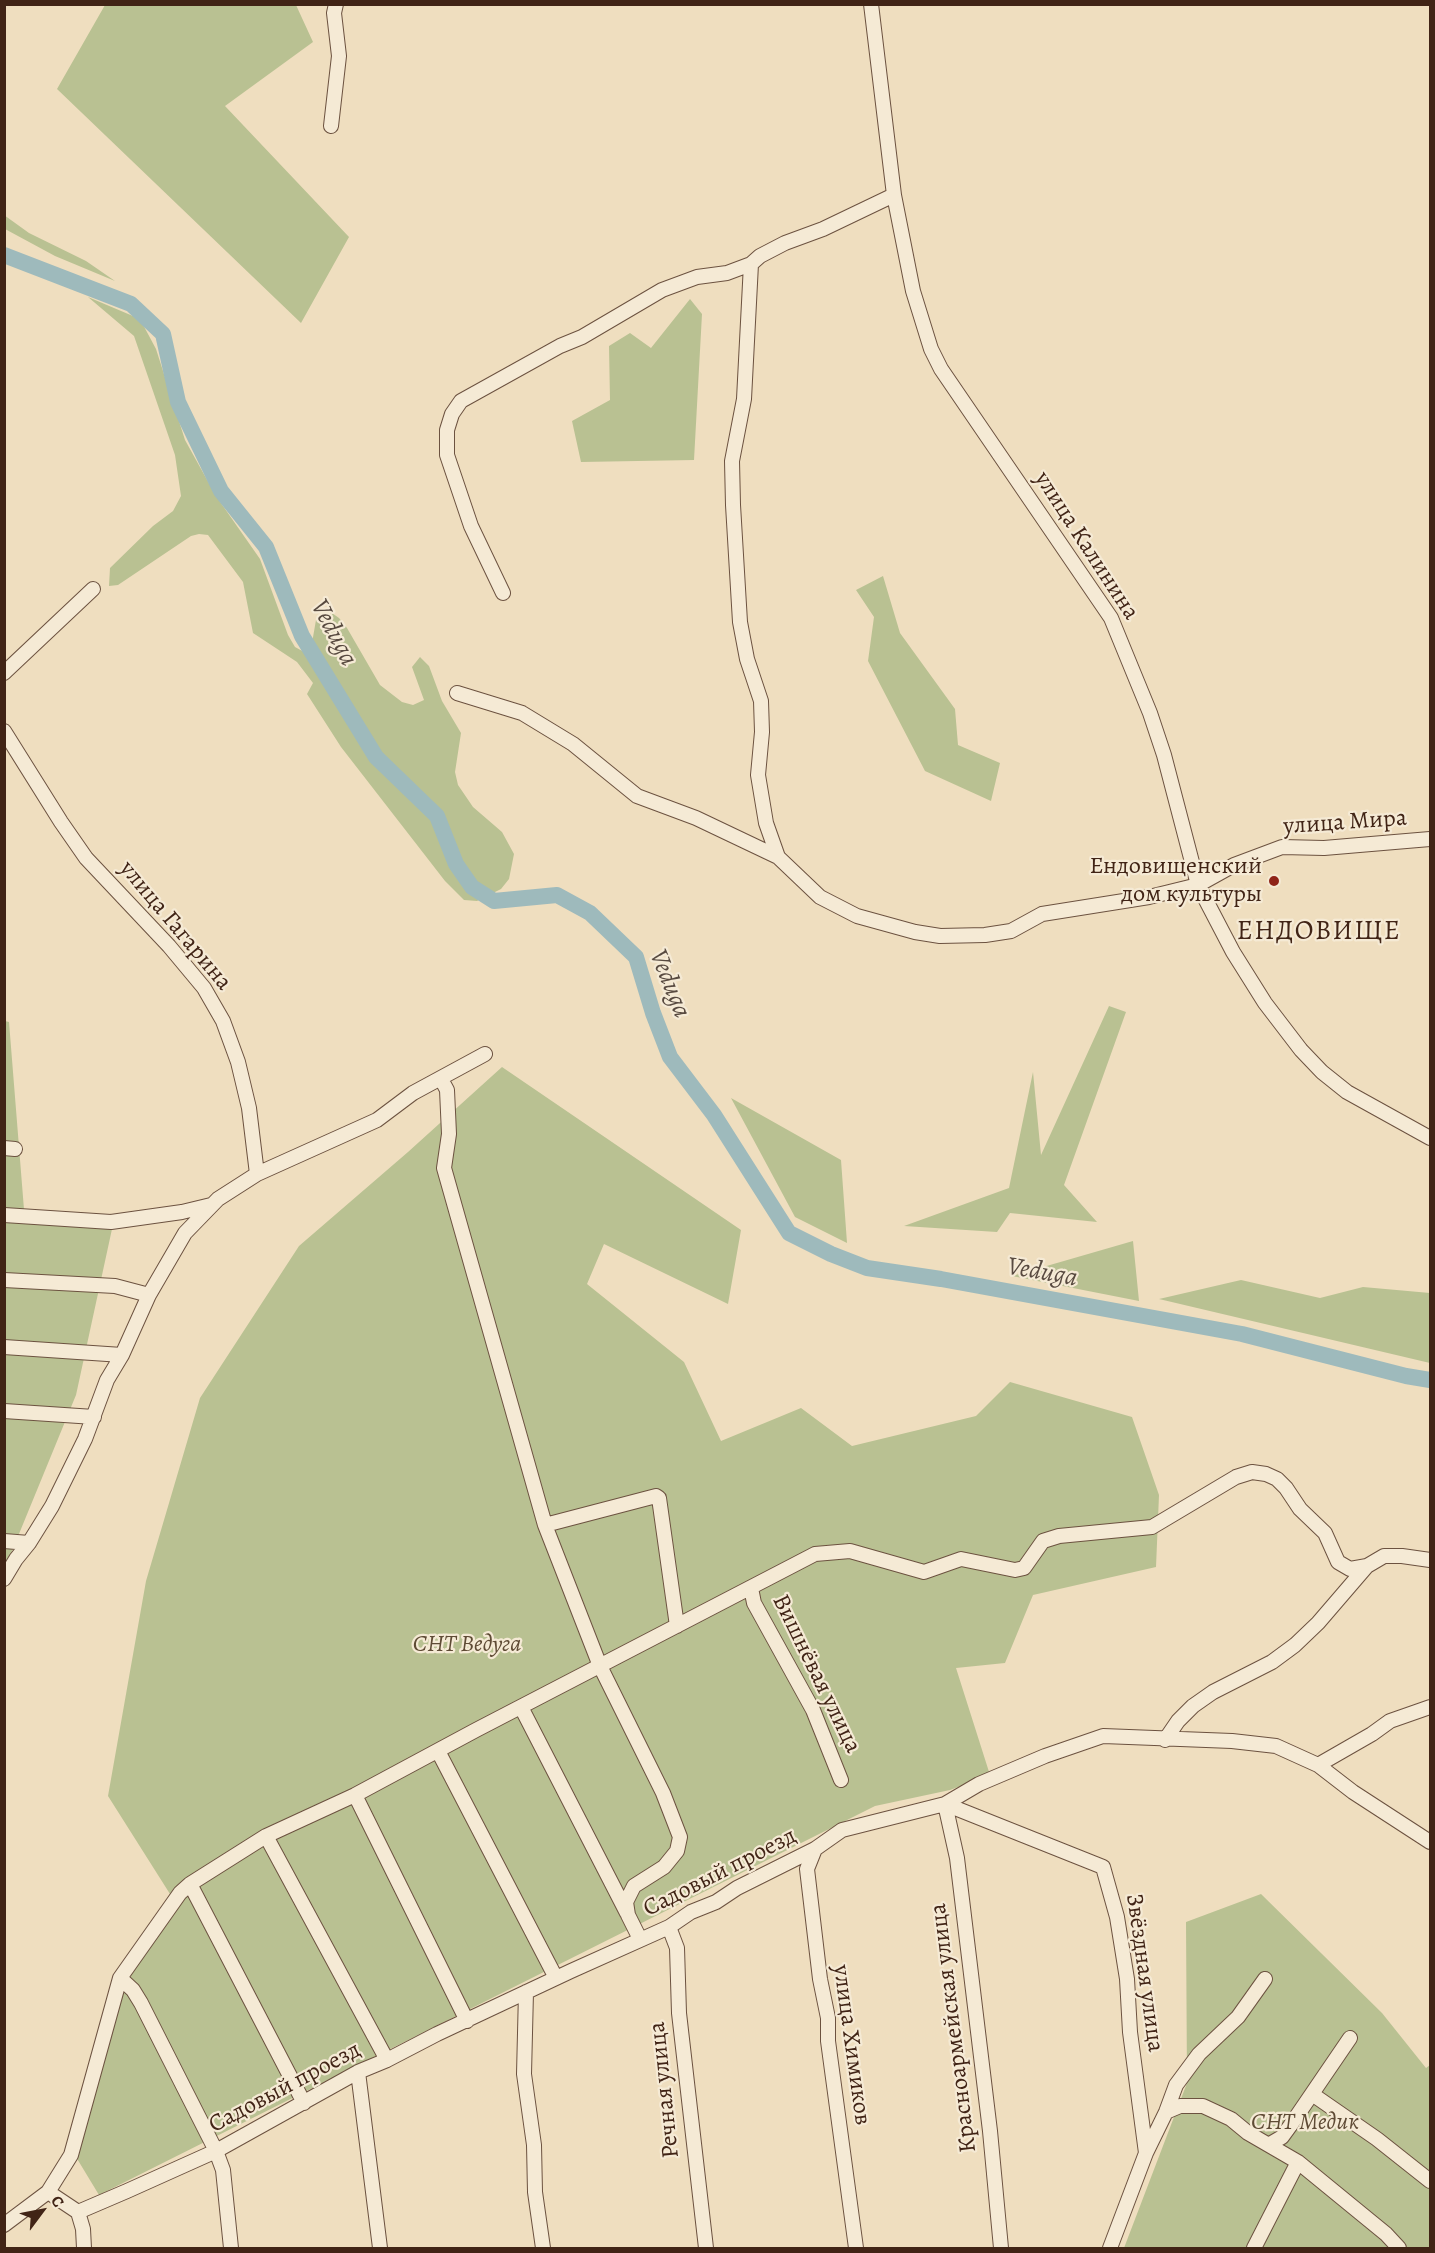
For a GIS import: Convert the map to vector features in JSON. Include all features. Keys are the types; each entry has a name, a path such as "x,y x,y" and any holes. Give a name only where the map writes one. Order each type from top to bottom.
{"street":[{"path":"331,126 339,56 333,13 336,4"},
{"name":"улица Калинина","path":"871,4 894,195 913,291 931,349 941,369 1111,618 1150,713 1164,755 1198,885 1233,952 1265,1003 1301,1050 1322,1072 1347,1092 1431,1138"},
{"path":"503,593 471,526 447,455 447,430 456,408 467,398 560,346 582,337 662,291 697,277 728,273 751,264 760,256 779,246 822,229 894,195"},
{"path":"751,264 744,399 732,460 733,505 740,622 747,659 761,701 762,732 758,775 766,823 778,857"},
{"path":"4,673 93,589"},
{"path":"457,693 522,714 573,744 637,796 696,818 778,857"},
{"name":"улица Гагарина","path":"4,731 86,858 169,946 204,988 223,1021 238,1062 249,1108 257,1174"},
{"name":"улица Мира","path":"778,857 820,897 857,916 915,932 940,936 985,935 1011,931 1042,914 1138,899 1198,885 1234,865 1282,847 1324,848 1431,839"},
{"path":"4,1579 52,1506 94,1417 107,1380 122,1356 150,1295 185,1233 213,1204 257,1174 377,1120 413,1093 485,1054"},
{"path":"441,1079 447,1089 449,1134 444,1168 545,1525 600,1666 663,1793 680,1837 677,1851 664,1867 634,1886 627,1902 628,1915"},
{"path":"4,1215 111,1222 182,1212 213,1204"},
{"path":"4,1280 115,1286 150,1295"},
{"path":"4,1347 122,1356"},
{"path":"4,1411 94,1417"},
{"path":"4,2225 48,2192 71,2155 120,1978 180,1893 190,1884 266,1836 355,1796 815,1554 850,1551 924,1572 961,1559 1015,1570 1024,1568 1043,1542 1059,1536 1152,1527 1236,1477 1252,1472 1272,1476 1286,1488 1300,1509 1325,1533 1338,1562 1350,1569 1367,1566"},
{"path":"545,1525 656,1496 659,1498 677,1626"},
{"path":"4,1541 28,1543"},
{"path":"1165,1740 1178,1721 1212,1692 1272,1662 1295,1645 1318,1623 1367,1566 1384,1556 1431,1560"},
{"name":"Вишнёвая улица","path":"751,1588 754,1603 813,1710 842,1780"},
{"path":"521,1707 640,1939"},
{"path":"1318,1765 1390,1721 1431,1707"},
{"name":"Садовый проезд","path":"78,2212 216,2151 358,2072 669,1927 691,1912 716,1902 736,1888 815,1849 842,1830 945,1804 980,1784 1103,1736 1276,1746 1318,1765 1353,1792 1431,1842"},
{"path":"438,1751 556,1978"},
{"path":"355,1796 467,2021"},
{"name":"Звёздная улица","path":"945,1804 1103,1867 1117,1917 1127,1979 1130,2032 1146,2153 1110,2248"},
{"name":"Красноармейская улица","path":"945,1804 957,1858 990,2131 1001,2248"},
{"path":"266,1836 387,2060"},
{"name":"улица Химиков","path":"815,1849 807,1869 856,2248"},
{"path":"190,1884 304,2103"},
{"name":"Речная улица","path":"669,1927 677,1948 679,2013 706,2248"},
{"path":"120,1978 133,1990 141,2003 216,2151 223,2170 231,2248"},
{"path":"1146,2153 1176,2085 1199,2054 1238,2017 1265,1979"},
{"path":"526,1992 524,2074 534,2145 536,2192 543,2248"},
{"path":"1270,2144 1282,2137 1350,2038"},
{"path":"358,2072 380,2248"},
{"path":"1312,2094 1377,2139 1431,2181"},
{"path":"1166,2112 1180,2106 1203,2106 1231,2119 1248,2133 1298,2162 1400,2248"},
{"path":"1254,2248 1298,2162"},
{"path":"48,2192 78,2212 83,2229 84,2248"}],"green space":[{"path":"105,5 296,5 313,42 225,106 349,237 301,323 57,89"},
{"path":"4,215 29,233 86,261 115,281 55,256 5,229"},
{"path":"88,297 140,319 156,349 185,440 216,496 260,559 288,635 295,647 306,653 312,643 316,620 329,611 347,628 380,685 402,702 413,705 424,700 412,667 420,657 429,666 442,701 461,733 455,772 458,785 473,807 502,832 514,854 509,879 501,889 477,901 464,900 445,881 341,747 307,694 313,683 297,662 253,633 243,582 208,535 191,536 118,585 109,586 110,568 153,526 173,511 181,496 175,455 134,336"},
{"path":"690,299 702,314 694,460 581,462 572,421 610,400 609,346 630,333 651,348"},
{"path":"883,576 900,633 955,709 958,745 1000,763 991,801 925,771 868,661 874,617 856,590"},
{"path":"1109,1006 1126,1012 1064,1185 1097,1222 1010,1213 997,1232 904,1226 1009,1188 1033,1072 1041,1155"},
{"path":"5,1021 9,1022 25,1222 112,1229 76,1395 5,1568"},
{"name":"СНТ Ведуга","path":"502,1067 741,1230 728,1304 604,1244 587,1284 684,1362 721,1441 801,1408 852,1446 976,1416 1010,1382 1132,1417 1159,1495 1156,1567 1033,1595 1005,1663 956,1668 990,1775 950,1790 875,1806 99,2195 76,2157 108,1998 170,1894 108,1796 146,1581 200,1398 299,1246"},
{"path":"731,1098 841,1160 847,1243 795,1217"},
{"path":"1133,1241 1139,1301 1012,1276"},
{"path":"1241,1280 1320,1298 1363,1287 1430,1293 1430,1363 1159,1299"},
{"name":"СНТ Медик","path":"1261,1894 1382,2013 1426,2068 1430,2065 1430,2248 1124,2248 1187,2083 1186,1922"}],"waterway":[{"name":"Veduga","path":"4,255 131,304 163,334 178,402 221,491 266,547 302,636 376,757 437,816 456,864 472,887 494,901 557,895 590,913 636,957 653,1013 670,1057 714,1115 789,1233 831,1254 867,1268 941,1279 1242,1334 1406,1376 1430,1380"}],"place":[{"name":"Ендовищенский дом культуры","path":"1274,881"}],"district":[{"name":"ЕНДОВИЩЕ","path":"1319,932"}]}
